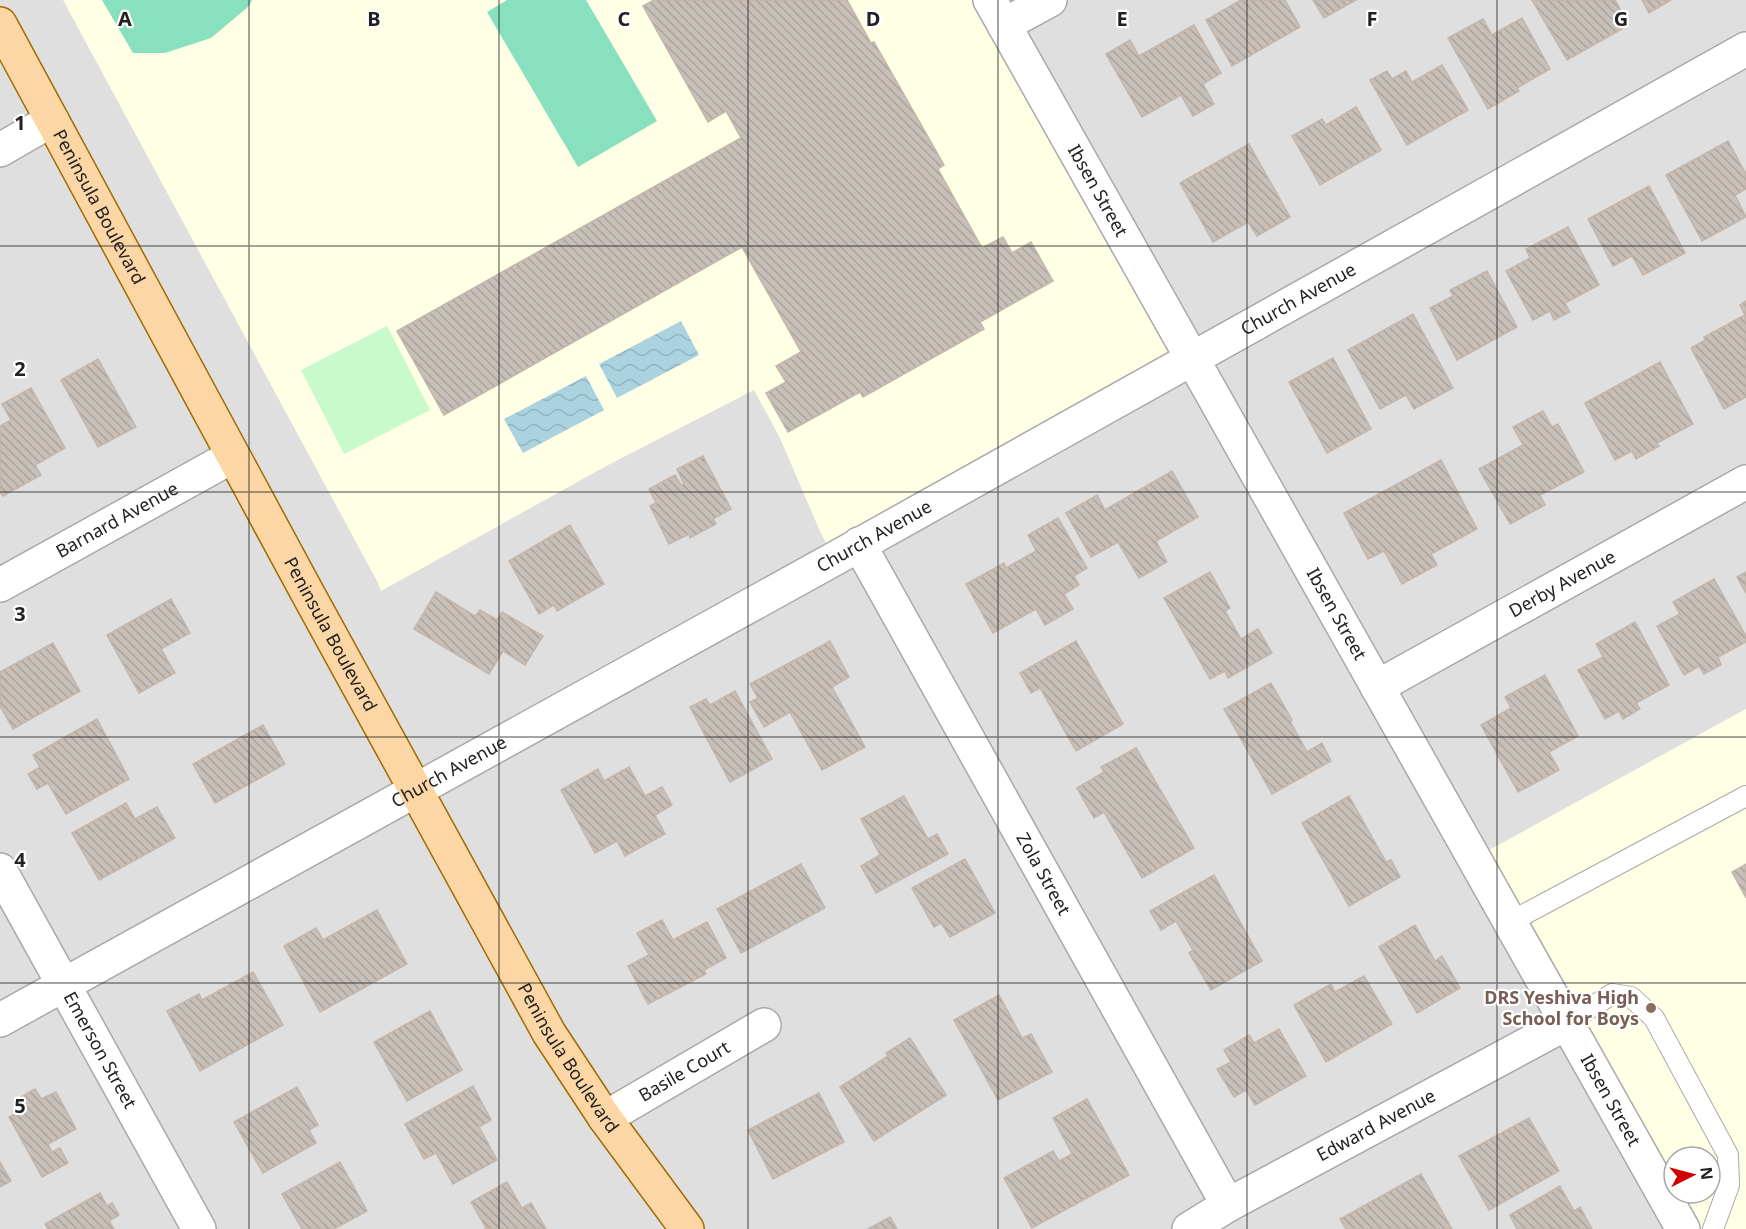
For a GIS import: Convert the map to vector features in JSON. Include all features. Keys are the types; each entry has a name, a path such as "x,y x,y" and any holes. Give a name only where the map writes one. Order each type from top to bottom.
{"main road":[{"name":"Peninsula Boulevard","path":"0,24 233,456 549,1032 605,1118 687,1229"}],"street":[{"path":"997,13 1050,0"},
{"name":"Ibsen Street","path":"997,13 1683,1229"},
{"name":"Church Avenue","path":"0,1020 1193,359 1746,49"},
{"path":"0,150 52,120"},
{"name":"Barnard Avenue","path":"0,585 233,456"},
{"name":"Derby Avenue","path":"1377,687 1746,482"},
{"name":"Zola Street","path":"859,544 1228,1205"},
{"name":"Emerson Street","path":"0,870 199,1229"},
{"name":"Edward Avenue","path":"1189,1229 1228,1205 1567,1023"},
{"name":"Basile Court","path":"605,1118 764,1025"}],"lane":[{"path":"1510,922 1746,796"},
{"path":"1567,1023 1612,994 1630,997 1654,1017 1728,1155 1729,1185 1713,1229"}],"shaded area":[{"path":"0,0 1746,0 1746,709 1473,859 1662,1195 1662,1205 1668,1205 1681,1229 0,1229"},
{"path":"63,0 975,0 1182,365 834,559 780,438 754,390 608,465 381,591"},
{"name":"DRS Yeshiva High School for Boys","path":"1746,709 1746,1229 1681,1229 1668,1205 1722,1205 1722,1145 1662,1145 1662,1195 1473,859"}],"green space":[{"path":"102,0 252,0 249,6 211,38 165,53 133,53"},
{"path":"507,0 586,0 657,121 578,167 487,12"},
{"path":"387,326 430,410 344,454 301,370"}],"water":[{"path":"681,321 699,355 617,398 599,364"},
{"path":"586,376 604,410 523,453 504,419"}],"building":[{"path":"654,0 847,0 871,43 874,42 944,165 938,169 982,248 1003,237 1012,253 1031,242 1053,281 980,322 984,329 863,397 860,392 788,432 766,393 786,382 776,366 801,352 742,247 444,415 397,331 741,138 726,111 708,122 643,6"},
{"path":"1241,0 1285,0 1300,27 1232,66 1206,20"},
{"path":"1313,0 1356,0 1324,18"},
{"path":"1532,0 1615,0 1629,25 1567,60"},
{"path":"1642,0 1671,0 1649,13"},
{"path":"1522,18 1550,69 1517,88 1519,91 1488,109 1448,38 1483,19 1492,35"},
{"path":"1194,25 1221,73 1203,84 1214,104 1193,116 1181,95 1142,117 1106,54 1130,40 1139,56"},
{"path":"1442,65 1468,110 1407,145 1370,80 1387,71 1392,79 1406,71 1412,82"},
{"path":"1356,107 1381,150 1320,185 1292,136 1322,119 1326,125"},
{"path":"1728,141 1746,174 1746,189 1735,195 1746,217 1702,241 1666,175"},
{"path":"1249,144 1290,217 1257,236 1248,222 1213,242 1180,183"},
{"path":"1649,186 1685,253 1643,275 1632,256 1613,266 1588,219"},
{"path":"1568,227 1599,285 1565,303 1570,312 1554,320 1550,311 1533,320 1506,271 1530,258 1526,249"},
{"path":"1487,271 1517,327 1457,360 1430,308 1453,296 1450,290"},
{"path":"1746,301 1746,397 1724,409 1691,348 1705,340 1704,337 1745,315 1740,305"},
{"path":"1413,314 1453,388 1414,409 1406,395 1380,409 1348,350"},
{"path":"1333,358 1371,429 1327,453 1289,382"},
{"path":"98,359 136,427 98,447 61,380"},
{"path":"1660,362 1693,424 1657,443 1659,446 1636,459 1632,451 1615,460 1585,403"},
{"path":"31,388 65,448 35,465 41,475 3,496 0,492 0,426 11,420 2,404"},
{"path":"1543,411 1552,427 1558,424 1584,472 1540,495 1545,505 1510,524 1479,469 1523,445 1513,427"},
{"path":"703,456 731,509 713,519 716,524 690,538 689,534 669,544 650,506 656,503 649,489 675,475 681,485 684,484 677,469"},
{"path":"1441,460 1477,529 1431,554 1437,565 1402,584 1384,551 1368,559 1344,513"},
{"path":"1172,471 1198,517 1156,541 1167,562 1139,578 1118,542 1091,557 1066,513 1097,495 1105,510"},
{"path":"1058,518 1087,568 1074,576 1079,585 1064,594 1073,609 1045,625 1036,609 993,633 966,584 1004,563 1006,568 1036,551 1028,535"},
{"path":"570,525 604,584 557,611 554,605 539,614 509,561"},
{"path":"1210,572 1230,608 1225,611 1241,639 1258,629 1272,653 1228,678 1225,671 1210,679 1164,598"},
{"path":"1746,572 1746,593 1737,577"},
{"path":"1714,579 1746,636 1746,642 1718,657 1721,665 1704,674 1699,666 1684,675 1657,626 1680,614 1673,602"},
{"path":"436,592 475,616 480,610 497,620 502,612 543,636 525,665 503,651 489,674 414,629"},
{"path":"171,599 190,633 161,649 175,673 139,693 107,635"},
{"path":"1635,622 1669,685 1636,703 1640,709 1623,719 1619,711 1605,719 1578,670 1603,657 1596,644"},
{"path":"830,641 849,677 832,687 865,747 822,770 790,712 764,727 750,702 758,698 750,684"},
{"path":"1076,641 1123,724 1076,751 1040,688 1031,693 1020,673"},
{"path":"53,643 80,691 13,729 0,706 0,672"},
{"path":"1545,675 1578,736 1549,752 1559,770 1518,792 1481,725 1511,708 1505,697"},
{"path":"1271,683 1307,752 1322,743 1331,761 1272,794 1224,709"},
{"path":"735,691 772,759 730,782 690,707 706,699 710,705"},
{"path":"97,719 129,779 66,814 48,783 37,789 28,774 40,767 33,755"},
{"path":"263,725 285,764 215,803 193,764"},
{"path":"1136,748 1194,848 1142,878 1104,812 1094,818 1077,788 1104,772 1101,767"},
{"path":"629,767 645,796 662,787 672,805 655,815 665,834 625,856 617,841 595,853 561,790 598,769 604,781"},
{"path":"904,796 928,839 937,834 948,854 876,893 861,866 880,855 861,819"},
{"path":"1349,796 1386,862 1391,860 1400,877 1349,906 1302,823"},
{"path":"126,803 135,819 157,807 175,838 99,880 72,833"},
{"path":"965,859 995,913 950,937 941,923 934,927 912,888"},
{"path":"801,864 825,908 741,953 717,909"},
{"path":"1746,864 1746,898 1732,872"},
{"path":"1214,875 1262,961 1211,990 1189,953 1193,950 1176,921 1161,930 1150,911"},
{"path":"377,910 407,964 320,1012 284,946 316,928 323,940"},
{"path":"662,920 673,940 707,922 726,958 704,970 706,974 648,1004 628,966 649,955 637,933"},
{"path":"1415,925 1435,961 1442,956 1460,988 1417,1013 1379,947"},
{"path":"253,972 283,1025 200,1071 167,1011 199,994 202,1000"},
{"path":"1364,976 1392,1024 1326,1062 1294,1005 1331,984 1335,992"},
{"path":"999,995 1022,1038 1031,1034 1052,1072 998,1100 954,1020"},
{"path":"430,1011 462,1070 407,1101 374,1042"},
{"path":"1279,1029 1306,1076 1255,1105 1246,1090 1234,1097 1217,1069 1231,1062 1224,1050 1249,1035 1254,1043"},
{"path":"910,1038 946,1095 874,1141 840,1087 888,1056 886,1053"},
{"path":"473,1086 491,1120 479,1127 497,1160 453,1184 436,1153 424,1159 405,1124"},
{"path":"297,1087 318,1125 309,1130 316,1143 263,1173 234,1122"},
{"path":"35,1089 41,1099 56,1092 76,1129 48,1144 52,1152 60,1148 68,1163 42,1177 9,1117 20,1111 14,1101"},
{"path":"819,1093 844,1142 773,1179 748,1130"},
{"path":"1087,1099 1129,1175 1032,1228 1004,1178 1053,1151 1059,1161 1072,1154 1053,1118"},
{"path":"1529,1118 1559,1171 1489,1210 1459,1156"},
{"path":"0,1162 11,1181 0,1187"},
{"path":"340,1162 367,1211 334,1229 302,1229 282,1194"},
{"path":"1421,1174 1452,1229 1346,1229 1340,1219"},
{"path":"507,1182 522,1208 531,1203 546,1229 484,1229 486,1228 471,1202"},
{"path":"1560,1186 1574,1211 1580,1207 1592,1229 1517,1229 1510,1215"},
{"path":"100,1193 107,1206 112,1203 119,1215 109,1221 114,1229 48,1229 45,1224"},
{"path":"890,1217 897,1229 868,1229"}],"place":[{"name":"DRS Yeshiva High School for Boys","path":"1651,1008"}]}
